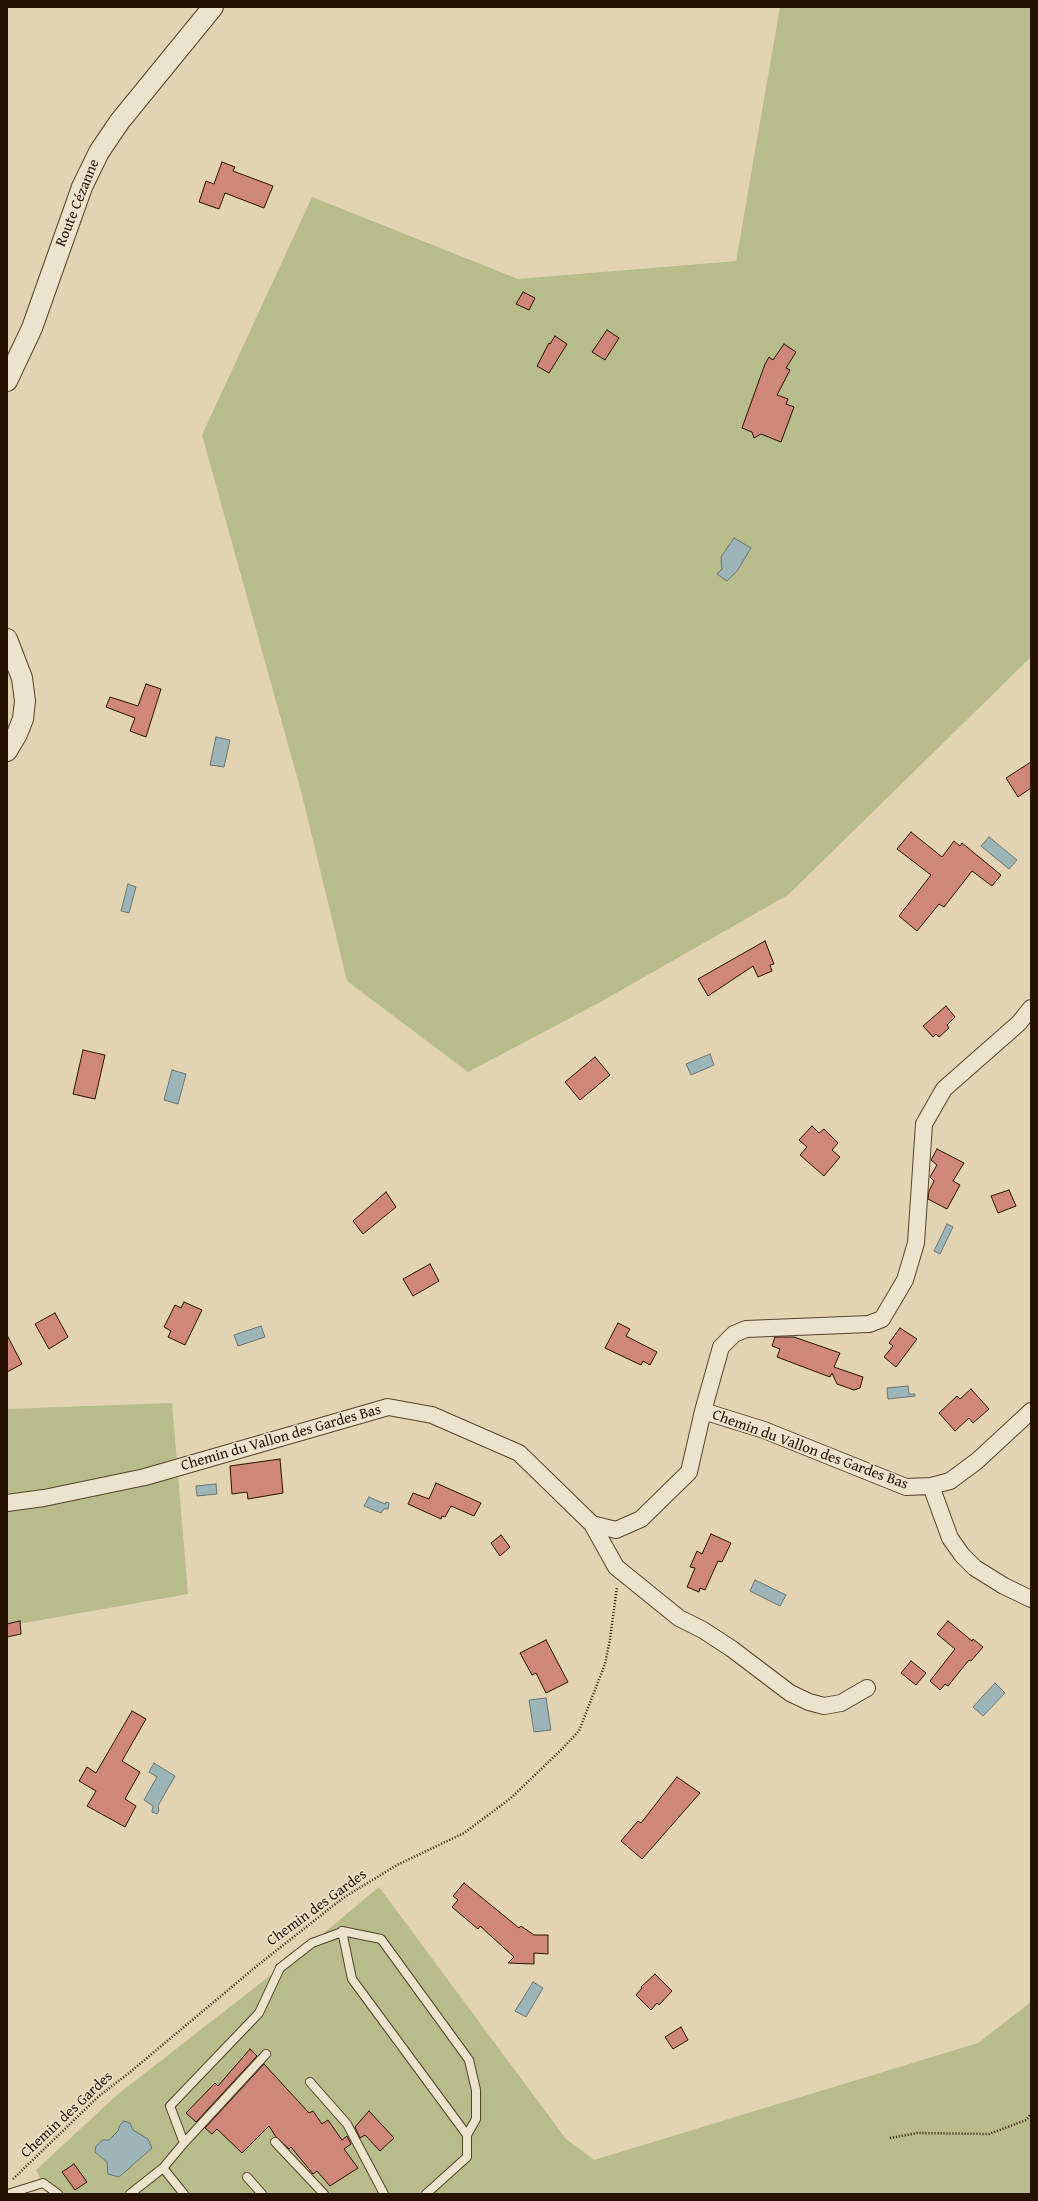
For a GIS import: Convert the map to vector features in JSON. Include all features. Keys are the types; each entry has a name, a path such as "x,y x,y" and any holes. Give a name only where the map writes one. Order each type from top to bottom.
{"street":[{"name":"Route Cézanne","path":"7,382 32,328 82,187 99,152 120,121 212,7"},
{"path":"7,639 22,678 25,701 23,719 17,734 7,751"},
{"path":"703,1411 721,1347 734,1334 746,1329 868,1324 882,1319 905,1280 916,1243 924,1124 944,1089 1020,1023 1031,1008"},
{"name":"Chemin du Vallon des Gardes Bas","path":"7,1503 44,1498 145,1477 388,1407 432,1414 519,1453 592,1524 616,1567"},
{"name":"Chemin du Vallon des Gardes Bas","path":"592,1524 616,1530 641,1519 689,1472 703,1411 764,1430 906,1487 931,1486 950,1481 966,1469 1028,1413"},
{"path":"931,1486 950,1538 962,1555 975,1568 1004,1586 1031,1599"},
{"path":"616,1567 679,1618 702,1630 790,1693 809,1702 824,1706 841,1703 867,1688"}],"lane":[{"path":"342,1932 352,1979 467,2135"},
{"path":"184,2143 170,2106 259,2014 280,1968 312,1943 342,1932 381,1939 469,2060 476,2090 476,2119 467,2135 467,2156 426,2194"},
{"path":"130,2194 162,2168 266,2054"},
{"path":"310,2082 347,2124 384,2194"},
{"path":"275,2142 324,2194"},
{"path":"162,2168 184,2194"},
{"path":"247,2177 262,2194"},
{"path":"8,2194 43,2183 58,2194"}],"path":[{"name":"Chemin des Gardes","path":"12,2180 99,2096 129,2073 258,1965 343,1898 397,1865 464,1833 511,1798 562,1749 579,1731 605,1664 618,1582 616,1567"},
{"path":"890,2138 917,2133 989,2134 1026,2120 1031,2114"}],"green space":[{"path":"780,7 1031,7 1031,657 788,895 595,1005 468,1072 347,981 302,795 202,435 312,197 518,279 736,261"},
{"path":"172,1403 188,1594 7,1626 7,1409"},
{"path":"379,1887 566,2139 594,2160 978,2043 1031,2002 1031,2194 48,2194 36,2170 117,2095 312,1943"}],"water":[{"path":"734,538 751,548 737,571 727,581 717,574 722,569 721,557"},
{"path":"216,737 230,740 224,767 210,765"},
{"path":"989,837 1017,860 1009,869 981,846"},
{"path":"128,884 136,887 129,913 121,911"},
{"path":"710,1054 714,1065 691,1075 686,1064"},
{"path":"172,1070 186,1074 178,1104 164,1100"},
{"path":"947,1224 953,1227 940,1254 934,1251"},
{"path":"261,1326 265,1337 238,1346 234,1335"},
{"path":"908,1386 909,1394 915,1394 915,1396 888,1399 887,1388"},
{"path":"216,1484 217,1494 197,1496 196,1486"},
{"path":"369,1497 385,1504 386,1502 389,1503 388,1509 384,1509 381,1513 364,1506"},
{"path":"755,1580 786,1595 780,1606 750,1591"},
{"path":"995,1683 1005,1693 983,1716 973,1707"},
{"path":"546,1698 551,1730 534,1732 529,1700"},
{"path":"154,1763 175,1776 158,1806 159,1811 157,1814 152,1812 153,1806 144,1800 157,1777 149,1772"},
{"path":"533,1982 543,1988 526,2017 515,2011"},
{"path":"124,2121 130,2123 133,2130 148,2139 152,2148 119,2177 108,2174 107,2162 95,2152 96,2146 103,2140 109,2140 118,2131 120,2125"}],"building":[{"path":"222,162 235,167 233,171 273,186 264,208 225,193 219,209 199,202 206,181 214,184"},
{"path":"523,292 535,298 529,310 516,304"},
{"path":"607,330 619,338 605,360 592,352"},
{"path":"555,336 567,344 549,373 537,366 549,343 550,344"},
{"path":"784,344 796,352 786,368 790,370 777,395 788,399 786,404 794,407 781,442 761,434 754,438 752,432 742,428 765,364 769,357 773,360"},
{"path":"146,684 161,689 146,737 130,731 135,718 106,707 110,697 138,706"},
{"path":"1031,762 1031,788 1018,797 1006,778"},
{"path":"911,832 942,857 954,841 960,846 962,843 1001,875 992,886 972,871 944,907 939,904 917,931 899,916 931,875 897,849"},
{"path":"765,941 774,964 770,965 772,971 758,977 753,966 708,996 698,979"},
{"path":"946,1006 955,1017 947,1025 949,1028 939,1037 936,1034 933,1037 923,1026"},
{"path":"83,1050 105,1055 95,1099 73,1094"},
{"path":"595,1057 610,1075 580,1100 565,1082"},
{"path":"812,1126 819,1133 824,1129 838,1143 832,1150 840,1157 824,1176 800,1155 807,1147 799,1140"},
{"path":"937,1149 964,1163 953,1181 960,1185 947,1209 928,1199 929,1191 934,1181 930,1177 937,1165 931,1160"},
{"path":"1009,1190 1016,1206 998,1213 991,1196"},
{"path":"386,1192 396,1207 363,1234 353,1221"},
{"path":"430,1264 439,1281 413,1296 403,1279"},
{"path":"184,1302 202,1310 185,1345 168,1337 171,1331 164,1327 175,1305 181,1308"},
{"path":"55,1313 68,1337 49,1349 35,1324"},
{"path":"618,1323 630,1329 626,1336 657,1352 650,1365 643,1361 641,1365 605,1348"},
{"path":"900,1328 917,1339 896,1367 884,1357 893,1346 889,1343"},
{"path":"7,1335 22,1364 7,1372"},
{"path":"775,1337 794,1337 840,1353 834,1367 863,1377 860,1388 854,1390 837,1384 832,1373 830,1377 777,1357 780,1349 772,1346"},
{"path":"971,1389 989,1409 973,1423 969,1418 955,1431 939,1413 957,1396 960,1399"},
{"path":"280,1459 283,1493 248,1499 247,1492 232,1494 230,1466"},
{"path":"436,1483 481,1503 474,1516 451,1506 445,1517 442,1516 441,1519 408,1504 413,1493 429,1499"},
{"path":"711,1534 731,1543 722,1562 718,1561 705,1590 700,1588 699,1592 687,1587 695,1568 690,1567 697,1551 702,1554"},
{"path":"501,1535 510,1547 500,1556 491,1543"},
{"path":"20,1621 21,1634 7,1637 7,1624"},
{"path":"948,1621 972,1641 973,1639 983,1647 971,1661 969,1660 948,1686 945,1684 940,1690 930,1681 955,1649 937,1634"},
{"path":"546,1640 568,1682 546,1693 536,1673 532,1675 520,1653"},
{"path":"911,1661 926,1673 916,1685 901,1673"},
{"path":"132,1711 146,1719 122,1761 140,1772 125,1799 136,1806 125,1827 87,1806 96,1791 79,1781 87,1767 96,1773"},
{"path":"677,1777 700,1793 642,1859 621,1841 638,1821 641,1823"},
{"path":"464,1883 519,1928 521,1926 534,1935 548,1935 548,1954 534,1953 534,1964 508,1963 514,1957 480,1926 478,1929 452,1907 458,1900 453,1896"},
{"path":"655,1974 672,1991 659,2005 657,2003 651,2010 636,1995 642,1988 641,1987"},
{"path":"681,2027 688,2040 673,2049 665,2037"},
{"path":"250,2049 257,2056 196,2122 186,2113 215,2083 218,2086"},
{"path":"264,2064 309,2113 313,2111 322,2124 328,2120 342,2140 347,2136 351,2144 344,2149 358,2168 330,2186 317,2171 313,2174 291,2147 289,2149 276,2137 269,2126 242,2153 217,2129 212,2134 205,2128"},
{"path":"369,2111 394,2138 380,2151 365,2135 360,2138 355,2127"},
{"path":"74,2164 87,2182 75,2190 62,2172"}]}
